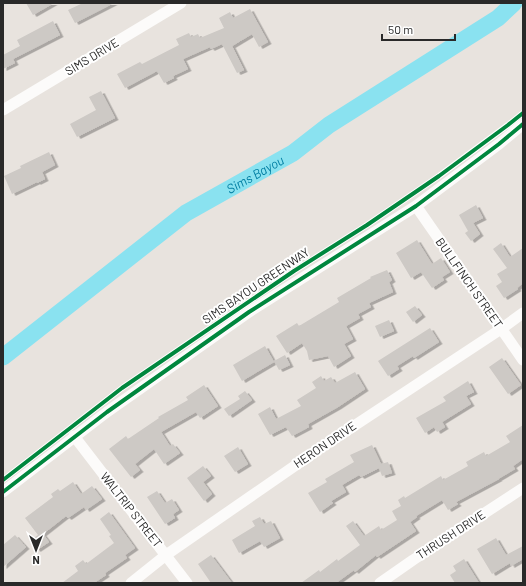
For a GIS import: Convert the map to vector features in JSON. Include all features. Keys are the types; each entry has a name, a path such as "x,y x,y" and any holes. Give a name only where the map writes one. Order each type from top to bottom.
{"street":[{"name":"SIMS DRIVE","path":"3,110 181,3"},
{"path":"3,492 74,436 114,407 249,312 416,206 499,144 523,124"},
{"name":"BULLFINCH STREET","path":"416,206 523,360"},
{"name":"HERON DRIVE","path":"131,583 166,555 322,447 523,313"},
{"name":"WALTRIP STREET","path":"74,436 187,583"},
{"name":"THRUSH DRIVE","path":"380,583 412,560 523,488"}],"building":[{"path":"26,3 54,3 33,15"},
{"path":"83,3 114,3 75,23 68,10"},
{"path":"250,9 268,42 259,47 252,34 232,46 244,70 237,73 222,44 211,49 210,47 183,59 188,69 173,76 174,78 164,83 157,71 125,88 117,74 140,62 142,64 179,45 176,39 189,33 191,37 198,34 200,38 224,28 219,18 230,12 233,18"},
{"path":"53,21 60,35 13,59 15,63 3,69 3,55 20,46 17,40"},
{"path":"101,91 115,118 77,137 70,124 96,110 89,97"},
{"path":"49,152 55,165 42,172 45,179 12,194 4,176 21,168 20,166"},
{"path":"476,205 483,218 473,223 480,234 471,241 465,233 468,231 459,215"},
{"path":"417,240 432,264 441,258 450,272 442,277 444,280 432,288 421,272 411,278 396,253"},
{"path":"501,243 510,257 523,248 523,283 517,288 518,289 504,298 496,286 502,282 497,274 507,268 493,249"},
{"path":"387,270 392,280 389,282 393,292 369,303 371,307 358,314 360,318 346,326 353,339 344,344 351,356 334,367 328,356 309,360 307,351 302,343 287,353 276,336 297,323 299,326 339,302 337,298 371,278 370,277"},
{"path":"415,306 422,315 413,322 406,312"},
{"path":"389,320 394,331 380,337 375,326"},
{"path":"430,328 439,342 414,358 413,356 397,366 399,369 388,376 378,361"},
{"path":"265,346 274,362 242,381 233,365"},
{"path":"285,355 290,365 279,370 274,361"},
{"path":"502,358 521,385 508,394 489,367"},
{"path":"355,372 365,389 338,407 308,424 309,427 292,436 286,427 270,435 258,414 270,407 276,419 301,406 297,400 316,388 312,382 321,376 324,381 331,377 335,383"},
{"path":"468,381 474,392 466,396 471,404 442,422 445,427 437,432 434,427 425,433 416,418 446,401 443,397"},
{"path":"204,385 218,406 200,418 196,412 161,432 170,446 173,444 180,453 164,464 154,449 135,464 140,470 131,477 109,449 126,436 128,439 159,418 158,417 188,400 186,397"},
{"path":"245,391 252,400 229,416 224,409 240,399 238,396"},
{"path":"523,425 523,459 513,466 515,469 456,502 458,504 448,510 442,500 416,516 417,517 410,522 416,531 377,557 376,555 355,572 354,570 336,583 301,583 319,570 320,572 337,559 338,561 360,545 346,526 353,521 364,536 379,526 381,530 397,520 392,511 401,506 398,500 404,496 405,498 441,476 443,480 468,466 466,462 484,452 486,456 510,442 506,436"},
{"path":"372,445 381,464 388,462 392,473 382,476 379,468 361,477 359,475 342,485 346,492 331,501 333,503 320,512 308,493 327,482 325,479 354,462 350,455"},
{"path":"238,447 248,464 235,472 224,456"},
{"path":"203,466 211,476 203,482 212,494 204,501 187,478"},
{"path":"73,482 81,494 92,486 102,499 86,510 84,507 68,518 66,516 43,534 49,542 37,550 30,541 38,535 25,518 53,497 51,494 58,489 60,491"},
{"path":"157,491 165,503 172,499 179,510 173,514 175,518 165,524 147,497"},
{"path":"109,512 135,548 125,555 127,558 105,573 106,575 94,583 62,583 78,571 75,566 83,560 86,564 114,543 109,536 111,535 100,519"},
{"path":"260,517 264,524 271,521 280,538 264,547 260,541 239,553 232,540 255,526 252,521"},
{"path":"15,535 26,547 3,567 3,545"},
{"path":"496,538 506,555 523,546 523,559 511,566 510,563 492,574 477,549"},
{"path":"211,555 232,583 211,583 198,564"},
{"path":"464,559 479,583 455,583 450,575 456,571 453,566"}],"waterway":[{"name":"Sims Bayou","path":"3,357 186,213 293,153 329,125 498,18 514,3"}],"cycle path":[{"name":"SIMS BAYOU GREENWAY","path":"3,480 122,388 294,271 367,225 439,176 523,113"},
{"path":"3,492 107,412 249,312 416,206 499,144 523,124"}]}
